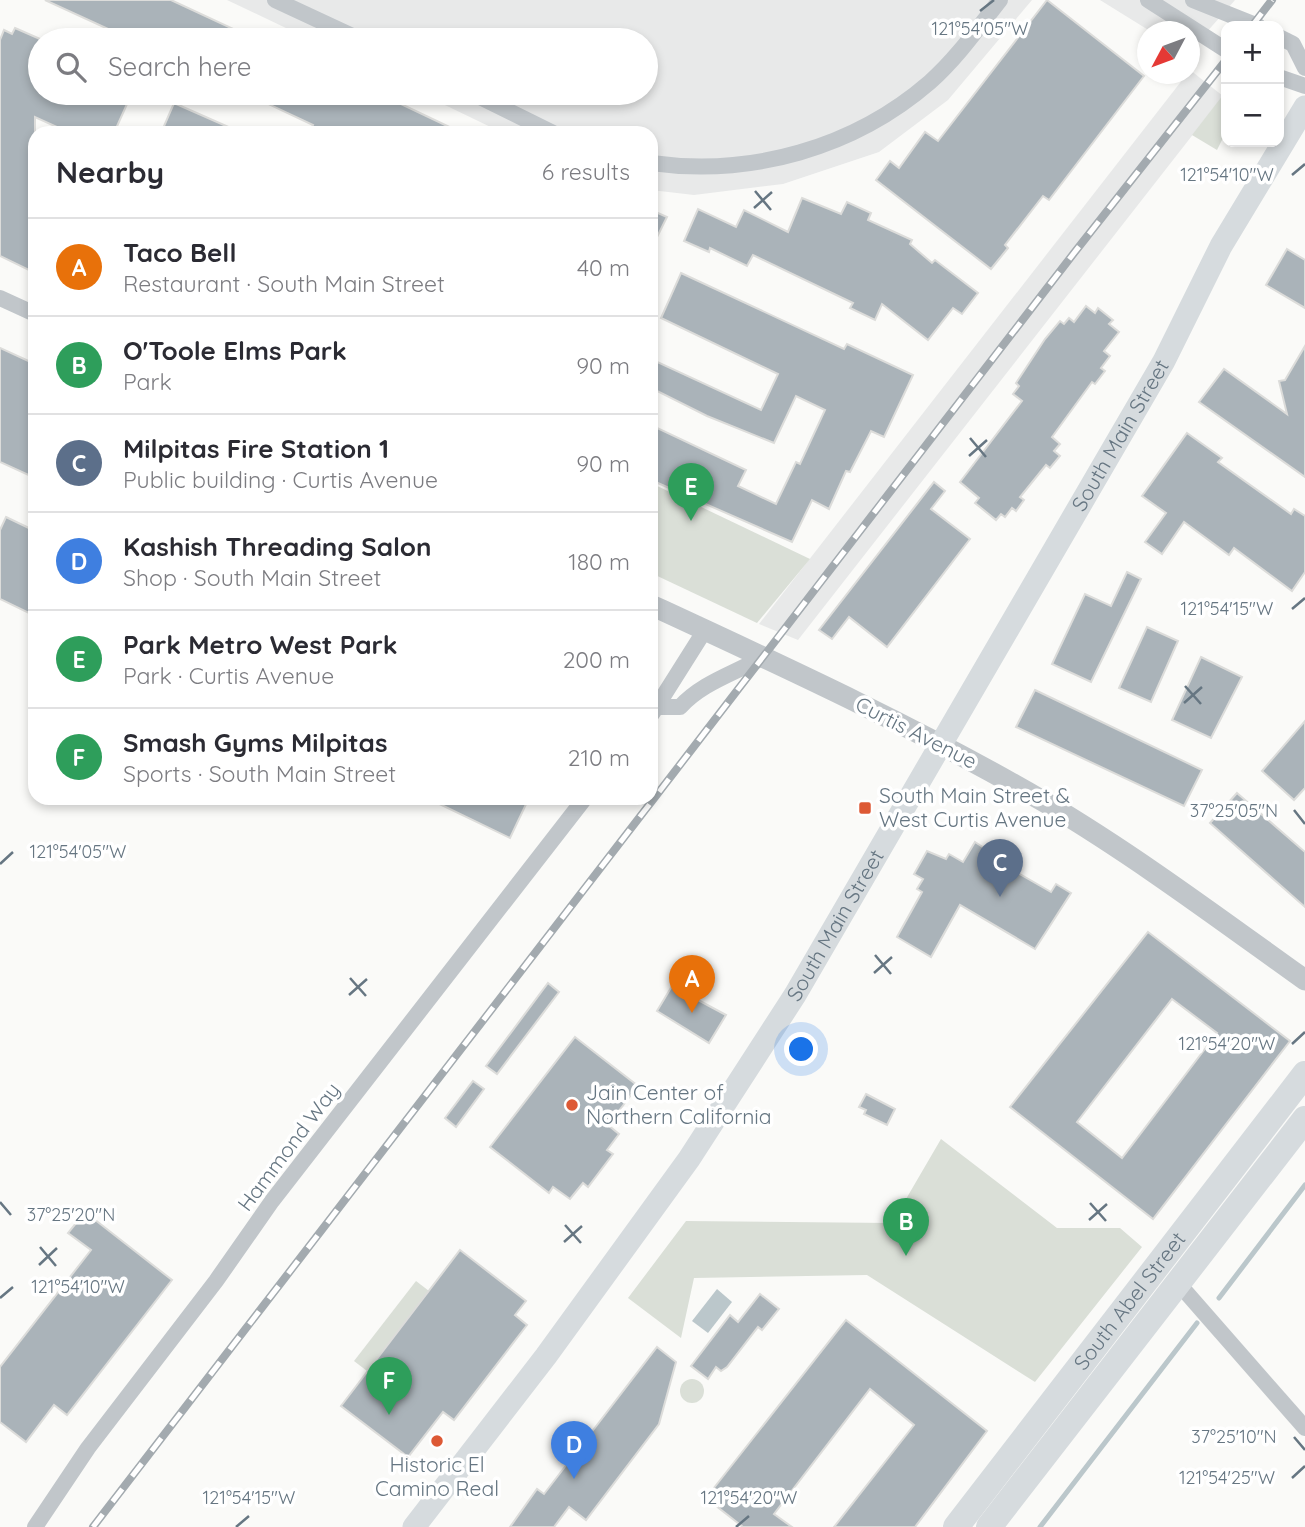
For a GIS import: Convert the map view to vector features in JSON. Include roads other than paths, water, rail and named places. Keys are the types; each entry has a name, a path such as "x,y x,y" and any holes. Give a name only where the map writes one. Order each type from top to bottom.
{"main road":[{"name":"South Main Street","path":"414,1527 546,1356 689,1159 795,995 939,743 1164,360 1221,246 1305,107"},
{"name":"South Abel Street","path":"956,1527 1305,1074"},
{"name":"South Abel Street","path":"989,1527 1305,1119"},
{"path":"1133,1295 1178,1283 1174,1269 1176,1240"},
{"path":"1039,1418 1060,1435"}],"street":[{"path":"275,0 335,28"},
{"path":"658,164 700,167 758,163 806,151 852,133 887,114 931,81 1000,0"},
{"path":"1148,0 1221,47"},
{"path":"1193,0 1246,21"},
{"path":"1284,40 1293,44 1305,68"},
{"path":"1284,79 1305,86"},
{"path":"496,105 538,126"},
{"path":"0,298 28,311"},
{"name":"Curtis Avenue","path":"658,608 939,743 1049,805 1150,870 1305,981"},
{"path":"658,705 705,630"},
{"path":"658,710 680,707 707,684 732,675 763,657"},
{"name":"Hammond Way","path":"35,1527 88,1448 216,1281 272,1201 580,805"},
{"path":"1178,1283 1305,1428"}],"waterway":[{"path":"1219,1298 1305,1185"},
{"path":"1040,1527 1197,1323"}],"railway":[{"path":"1256,21 1272,0"},
{"path":"658,793 1221,66"},
{"path":"93,1527 649,805"}],"place":[{"name":"Park Metro West Park","path":"691,521"},
{"name":"South Main Street & West Curtis Avenue","path":"865,808"},
{"name":"Milpitas Fire Station 1","path":"1000,897"},
{"name":"Taco Bell","path":"692,1013"},
{"name":"Jain Center of Northern California","path":"572,1105"},
{"name":"O'Toole Elms Park","path":"906,1256"},
{"name":"Smash Gyms Milpitas","path":"389,1415"},
{"name":"Historic El Camino Real","path":"437,1441"},
{"name":"Kashish Threading Salon","path":"574,1479"}]}
